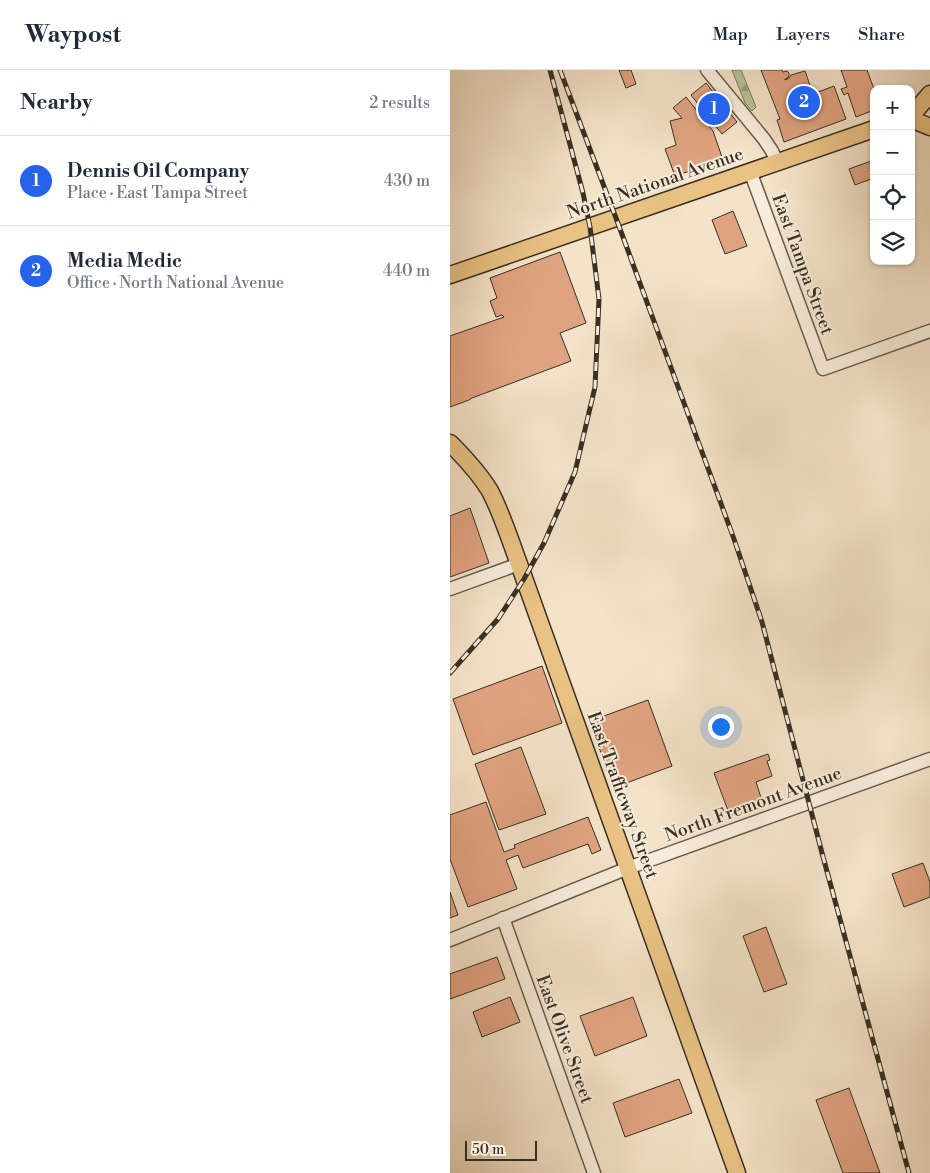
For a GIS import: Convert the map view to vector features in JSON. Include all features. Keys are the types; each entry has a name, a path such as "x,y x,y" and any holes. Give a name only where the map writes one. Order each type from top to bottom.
{"main road":[{"path":"915,113 930,94"},
{"path":"915,116 930,109"},
{"path":"915,119 930,127"},
{"name":"North National Avenue","path":"450,274 871,130"},
{"name":"East Trafficway Street","path":"450,443 472,466 490,491 498,509 737,1173"}],"street":[{"path":"707,70 764,139 777,162"},
{"name":"East Tampa Street","path":"750,171 823,369 930,332"},
{"path":"450,589 519,564"},
{"name":"North Fremont Avenue","path":"450,940 628,868 930,759"},
{"name":"East Olive Street","path":"503,918 594,1173"}],"green space":[{"path":"732,70 741,70 756,107 752,111 745,103"}],"building":[{"path":"619,70 631,70 636,84 626,88"},
{"path":"761,70 787,71 789,75 785,80 789,78 791,75 805,71 813,94 834,86 846,119 784,142 777,120 780,119"},
{"path":"841,70 867,70 873,85 870,85 870,112 856,117 848,93 844,95 841,89 847,87"},
{"path":"706,83 737,122 722,134 691,95"},
{"path":"686,97 713,131 723,160 675,176 665,149 676,145 670,121 682,118 673,108"},
{"path":"870,161 870,179 855,185 849,169"},
{"path":"733,211 747,246 725,254 712,220"},
{"path":"560,252 586,323 560,333 571,361 450,407 450,336 504,317 502,315 496,317 490,301 497,298 490,278"},
{"path":"470,508 489,563 450,577 450,516"},
{"path":"542,666 562,723 473,755 453,699"},
{"path":"648,700 672,766 613,788 590,721"},
{"path":"521,747 546,814 499,830 475,764"},
{"path":"768,754 770,760 767,761 772,776 756,782 763,804 730,816 714,773"},
{"path":"486,802 504,852 515,848 514,845 588,817 601,850 592,854 588,844 523,868 518,855 506,860 517,889 468,907 450,859 450,815"},
{"path":"923,863 930,882 930,897 904,907 892,874"},
{"path":"450,892 458,915 450,918"},
{"path":"766,927 787,984 764,992 743,936"},
{"path":"497,957 505,979 450,999 450,974"},
{"path":"510,997 520,1022 482,1037 473,1012"},
{"path":"633,997 647,1036 595,1056 580,1016"},
{"path":"679,1079 692,1113 625,1137 613,1103"},
{"path":"849,1088 880,1173 843,1173 816,1100"}],"railway":[{"path":"450,673 498,619 524,579 544,543 575,472 595,387 599,299 590,227 583,193 550,70"},
{"path":"560,70 734,539 762,622 822,853 909,1173"}],"place":[{"name":"Media Medic","path":"804,102"},
{"name":"Dennis Oil Company","path":"714,109"}]}
